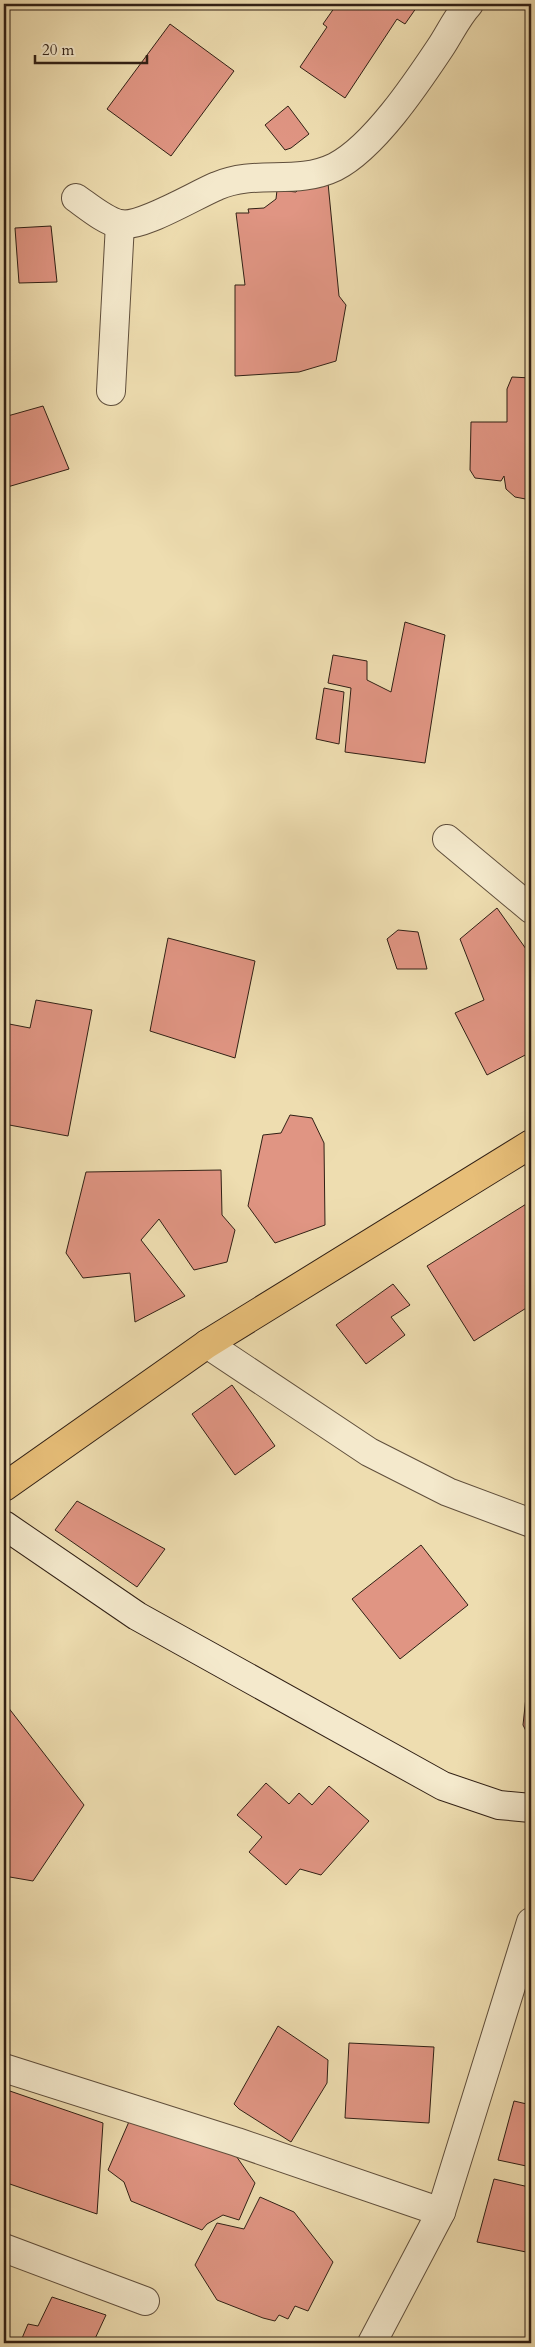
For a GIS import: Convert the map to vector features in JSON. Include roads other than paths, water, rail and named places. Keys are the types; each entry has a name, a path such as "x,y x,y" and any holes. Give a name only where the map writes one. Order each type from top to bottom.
{"highway":[{"path":"4,1487 207,1344 531,1144"}],"street":[{"path":"76,198 120,224 141,221 218,185 244,177 299,178 335,167 382,128 440,49 469,4"},
{"path":"111,391 120,224"},
{"path":"447,839 531,909"},
{"path":"207,1344 369,1452 448,1492 531,1522"},
{"path":"4,1525 137,1616 443,1786 499,1805 531,1808"},
{"path":"372,2343 441,2212 531,1922"},
{"path":"4,2068 237,2142 441,2212"},
{"path":"4,2248 145,2301"}]}
